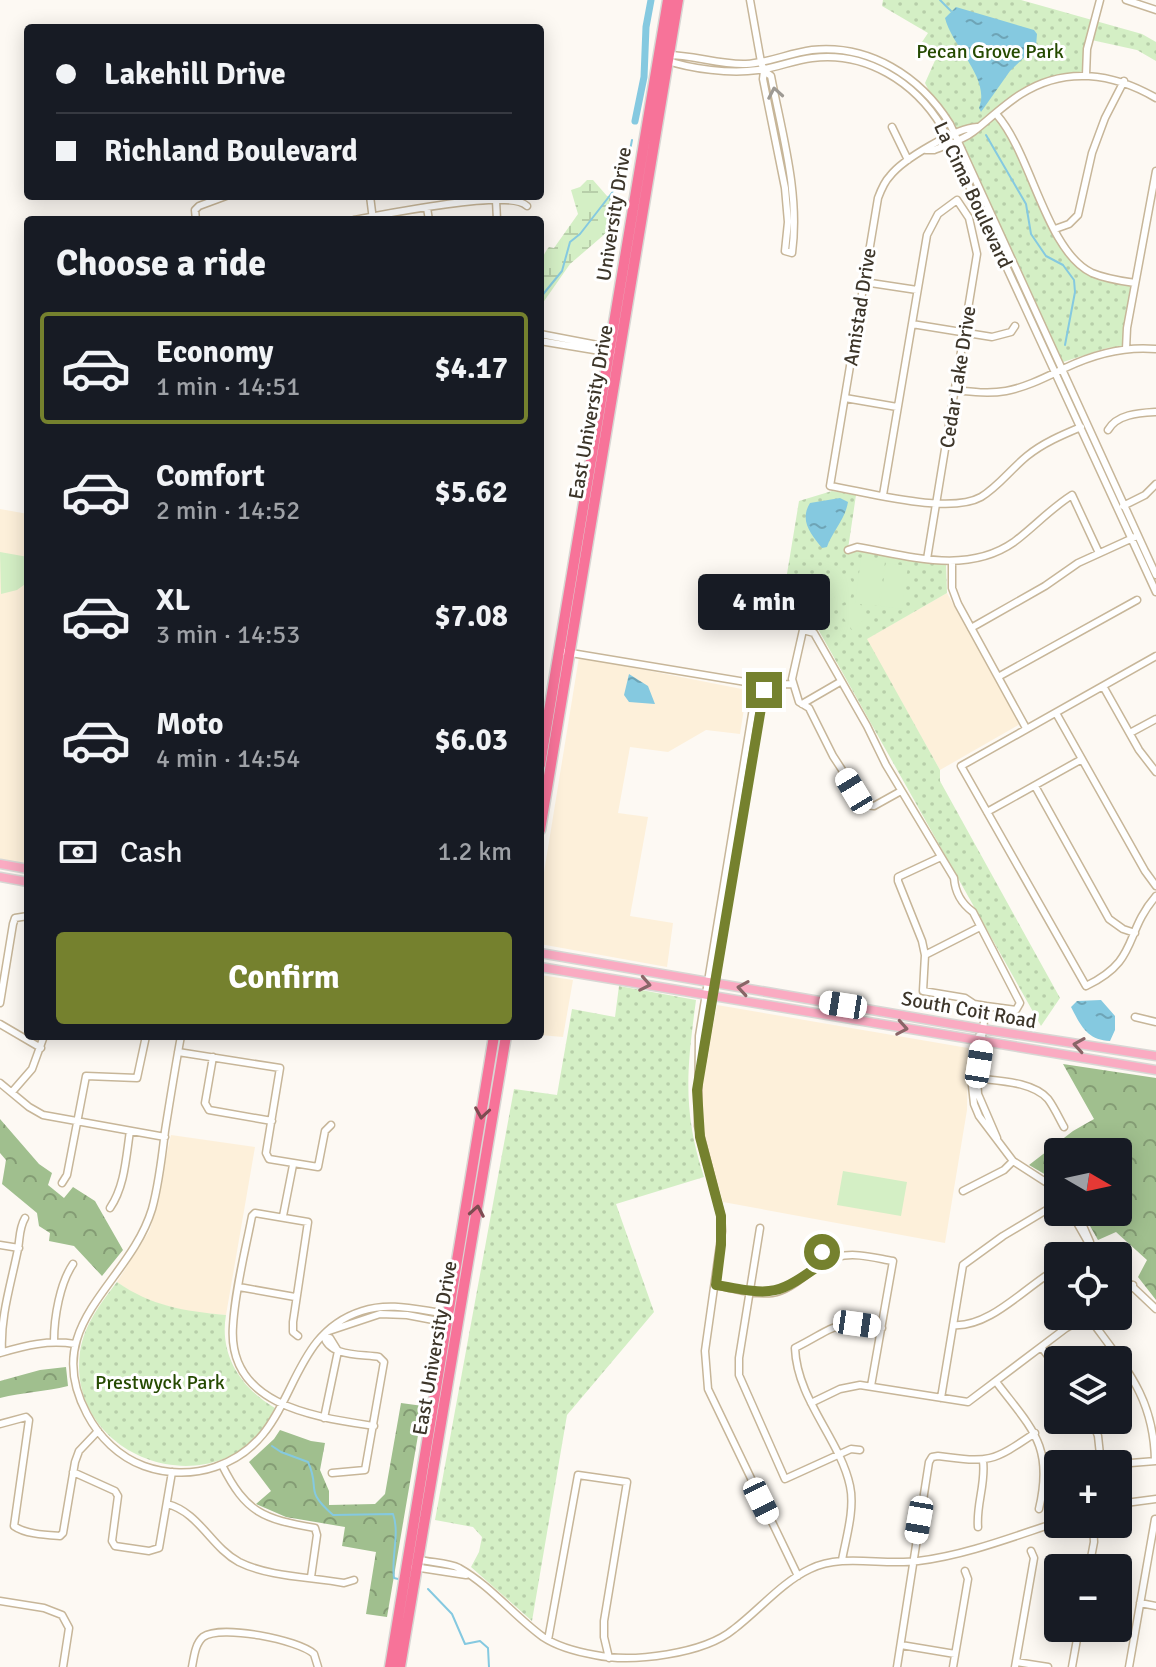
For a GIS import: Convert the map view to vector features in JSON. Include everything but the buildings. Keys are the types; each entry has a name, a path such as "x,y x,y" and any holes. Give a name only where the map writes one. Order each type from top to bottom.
{"highway":[{"path":"665,57 668,0"},
{"name":"East University Drive","path":"544,800 564,652 612,351 678,0"},
{"path":"544,746 564,652"},
{"path":"453,1319 493,1040"},
{"name":"East University Drive","path":"400,1667 413,1563 453,1319 505,1040"},
{"path":"390,1667 413,1563"}],"main road":[{"path":"0,864 24,868"},
{"path":"0,877 24,881"},
{"name":"South Coit Road","path":"544,954 1156,1056"},
{"path":"613,978 615,966"},
{"name":"South Coit Road","path":"544,968 1156,1070"},
{"path":"798,1011 799,998"},
{"path":"862,1021 864,1009"}],"street":[{"path":"750,0 787,204 785,251 792,253 794,195 771,76 763,67"},
{"path":"1086,75 1087,49 1100,0"},
{"path":"1126,0 1156,10"},
{"name":"La Cima Boulevard","path":"665,57 732,71 847,52 920,85 941,110 1121,507 1156,575"},
{"name":"La Cima Boulevard","path":"884,67 915,92 952,138"},
{"name":"Amistad Drive","path":"883,495 830,486 878,198 889,176 926,150 934,150 952,138 974,132 1019,95 1068,76 1086,75 1124,81 1156,98"},
{"path":"1055,229 1069,224 1078,215 1095,142 1124,81"},
{"path":"915,92 920,85"},
{"path":"997,115 1015,139 1068,253 1084,268 1109,279 1135,283"},
{"path":"892,127 908,160"},
{"path":"1126,349 1156,171"},
{"path":"196,216 195,210 199,206 215,200"},
{"path":"384,216 496,200 520,201 527,206"},
{"path":"496,200 497,216"},
{"name":"Cedar Lake Drive","path":"917,290 927,235 938,214 957,200 969,218 977,254 927,559"},
{"path":"427,208 428,216"},
{"path":"864,282 917,290 883,495 936,504 958,504 982,496 1028,455 1055,438 1084,426"},
{"path":"912,324 999,337 1011,332 1015,326"},
{"path":"544,335 612,351"},
{"path":"544,342 612,351"},
{"path":"956,390 1006,391 1098,354 1126,349 1156,349"},
{"path":"845,398 897,407"},
{"path":"1108,430 1112,423 1122,418 1156,412"},
{"path":"1121,507 1145,495 1156,484"},
{"path":"848,550 857,547 952,562 968,560 1003,548 1072,495 1099,553"},
{"name":"La Cima Boulevard","path":"1135,537 1156,592"},
{"path":"971,628 1045,586 1078,563 1135,537"},
{"path":"952,562 952,588 1026,728"},
{"path":"998,677 1137,600"},
{"path":"901,791 874,806 865,805 833,756 809,708 799,702 793,684 801,632 808,630 814,633 901,791 954,878 954,888 965,906 973,912 1020,1003 1016,1010 974,1004 965,998 923,991 925,955 922,941 898,877 941,857"},
{"path":"564,652 761,685 793,684"},
{"path":"1156,656 961,766 1086,986 1115,968 1125,957 1147,907 1156,896"},
{"path":"802,704 840,682"},
{"path":"761,685 709,996 700,1030 700,1137 721,1216 721,1245 705,1351 708,1389 798,1576"},
{"path":"1103,686 1156,772"},
{"path":"1056,713 1156,886"},
{"path":"1130,733 1156,719"},
{"path":"987,812 1082,759"},
{"path":"1035,786 1109,919 1135,933"},
{"path":"0,1003 15,918 24,917"},
{"path":"925,955 980,927"},
{"path":"986,1006 974,1078 974,1104 979,1116 1013,1161 1044,1181"},
{"path":"1135,1017 1156,1022"},
{"path":"0,1024 24,1038"},
{"path":"27,1040 41,1048"},
{"path":"12,1092 32,1069 43,1040"},
{"path":"62,1183 67,1175 86,1076 137,1078 145,1040"},
{"path":"180,1040 157,1187 145,1226 124,1264 90,1307 75,1344 74,1368 80,1401 111,1447 144,1466 172,1472 197,1472 222,1465 248,1451 264,1436 283,1405 303,1360 333,1325 353,1314 382,1307 406,1306 453,1319"},
{"path":"178,1052 280,1068 267,1157 293,1165 318,1167 325,1131 331,1125"},
{"path":"213,1057 207,1108 214,1112 272,1121"},
{"path":"974,1078 1025,1086 1041,1094 1048,1099 1064,1127"},
{"path":"0,1083 43,1115 165,1137"},
{"path":"110,1208 122,1180 130,1131"},
{"path":"963,1191 1004,1170 1013,1161"},
{"path":"283,1216 293,1165"},
{"path":"941,1398 963,1265 1044,1211"},
{"path":"298,1336 293,1332 295,1297 308,1222 253,1214 233,1325 235,1352 243,1371 252,1384 283,1405 324,1418 374,1426"},
{"path":"25,1218 21,1224 19,1248 3,1313 1,1352 32,1343 54,1341 75,1344"},
{"path":"760,1228 739,1358 739,1375 785,1479 851,1449 860,1450"},
{"path":"0,1245 19,1248"},
{"path":"822,1252 827,1260"},
{"path":"716,1285 769,1293 782,1290 827,1260 852,1255 893,1261 871,1386"},
{"path":"54,1341 55,1319 67,1272 73,1264"},
{"path":"953,1325 980,1322 1044,1278"},
{"path":"1133,1285 1156,1309"},
{"path":"239,1287 295,1297"},
{"path":"842,1560 851,1496 847,1475 797,1370 795,1348 836,1325 882,1328"},
{"path":"811,1403 840,1389 871,1386 968,1402 1064,1330"},
{"path":"1098,1330 1137,1383 1153,1428 1156,1461 1132,1463"},
{"path":"326,1333 325,1342 334,1351 382,1360 365,1470 332,1473"},
{"path":"324,1418 338,1351"},
{"path":"997,1383 1035,1433 1043,1454 1039,1509"},
{"path":"0,1424 26,1417 29,1420 14,1526 19,1530 60,1536 79,1451 98,1431"},
{"path":"897,1667 913,1549 932,1457 983,1461 1004,1454 1035,1433"},
{"path":"978,1527 985,1472 983,1461"},
{"path":"222,1465 234,1489 255,1510 281,1522 315,1528 317,1535 311,1577"},
{"path":"73,1472 115,1491 118,1496 113,1543 149,1551 159,1548 172,1472"},
{"path":"548,1640 578,1475 627,1482 604,1621 609,1658"},
{"path":"1132,1502 1156,1499"},
{"path":"167,1504 186,1512 220,1548 240,1562 263,1570 344,1583 354,1580"},
{"path":"1129,1667 1155,1519"},
{"path":"413,1563 469,1576 548,1640 570,1649 609,1658 654,1655 709,1645 731,1632 811,1568 842,1560 913,1562 950,1556 1044,1526"},
{"path":"1031,1551 1034,1558 1016,1664 1048,1667"},
{"path":"953,1667 968,1579 965,1571"},
{"path":"0,1601 44,1608 62,1615 69,1628 63,1667"},
{"path":"1140,1603 1156,1606"},
{"path":"192,1667 195,1652 204,1636 225,1631 300,1644 314,1654 318,1667"},
{"path":"1072,1667 1076,1642"},
{"path":"901,1645 955,1654"}],"shaded area":[{"path":"0,509 24,513 24,867 0,863"},
{"path":"947,593 1020,724 940,770 866,639"},
{"path":"579,657 747,690 740,734 706,730 668,752 630,747 618,813 648,817 630,916 673,923 667,967 544,945 544,872"},
{"path":"544,976 573,980 563,1037 544,1035"},
{"path":"717,1005 968,1048 967,1110 945,1243 723,1202 703,1134 701,1086"},
{"path":"171,1135 255,1147 226,1315 190,1312 141,1299 117,1282 150,1230"}],"green space":[{"name":"Pecan Grove Park","path":"883,0 1021,0 1142,34 1156,42 1156,61 1137,50 1087,39 1084,71 1035,84 994,114 1009,137 1059,242 1073,261 1089,273 1131,286 1124,346 1063,362 956,129 925,83 937,56 922,42 928,33 882,6"},
{"path":"587,180 593,180 607,196 618,196 614,204 622,215 620,221 570,264 544,301 544,255 549,247 554,248 578,214 571,190"},
{"path":"832,491 856,495 848,549 946,563 947,593 867,639 940,770 940,781 1060,998 1041,1026 791,581 786,580 799,501"},
{"path":"0,552 24,556 24,585 1,594"},
{"path":"861,559 885,562 878,606 860,604 867,616 853,631 838,611 842,606 855,603"},
{"path":"886,563 908,566 902,609 880,606"},
{"path":"848,574 854,586 850,599 839,605 824,580 828,576"},
{"path":"619,986 696,1000 688,1089 692,1131 704,1177 616,1204 654,1312 567,1415 532,1621 471,1567 482,1537 473,1527 435,1520 514,1089 557,1095 572,1009 615,1017"},
{"path":"1063,1064 1156,1078 1156,1300 1138,1277 1147,1260 1132,1246 1132,1242 1127,1242 1116,1232 1098,1240 1090,1226 1132,1226 1132,1138 1064,1138 1094,1119"},
{"path":"0,1119 39,1164 52,1173 48,1185 64,1198 73,1187 95,1201 123,1250 102,1276 74,1246 49,1241 50,1233 39,1226 37,1213 2,1184 6,1160 0,1153"},
{"path":"1044,1153 1044,1174 1029,1165"},
{"path":"843,1171 907,1182 901,1216 837,1205"},
{"name":"Prestwyck Park","path":"117,1282 142,1297 168,1306 226,1315 226,1344 235,1369 252,1391 275,1408 255,1439 227,1457 197,1465 166,1464 137,1455 112,1438 92,1415 81,1386 80,1352 89,1324"},
{"path":"66,1367 68,1386 0,1398 0,1381 40,1370"},
{"path":"401,1403 423,1406 387,1617 366,1614 376,1552 342,1546 345,1527 286,1517 256,1504 271,1491 249,1462 280,1430 325,1443 320,1470 329,1491 329,1505 375,1504 385,1494"}],"water":[{"path":"956,7 1034,30 1037,34 1036,46 1010,71 981,112 980,85 945,18"},
{"path":"840,498 848,502 846,508 827,547 822,548 808,527 807,510 810,503"},
{"path":"629,674 648,686 655,704 629,702 624,695"},
{"path":"1101,1000 1115,1016 1115,1030 1110,1041 1090,1035 1071,1007 1077,1001"}],"waterway":[{"path":"635,121 644,77 646,27 651,0"},
{"path":"940,0 951,11"},
{"path":"986,135 1026,204 1031,234 1046,256 1063,265 1074,280 1075,292 1065,345"},
{"path":"544,293 562,271 570,242 580,234 625,176 632,140"},
{"path":"272,1446 308,1462 315,1494 333,1515 393,1514 396,1529 394,1578 398,1579"},
{"path":"428,1589 452,1614 465,1644 480,1641 488,1648 489,1667"}],"route":[{"path":"764,690 697,1090 700,1137 721,1216 716,1285 769,1293 782,1290 827,1260 822,1252"}]}
